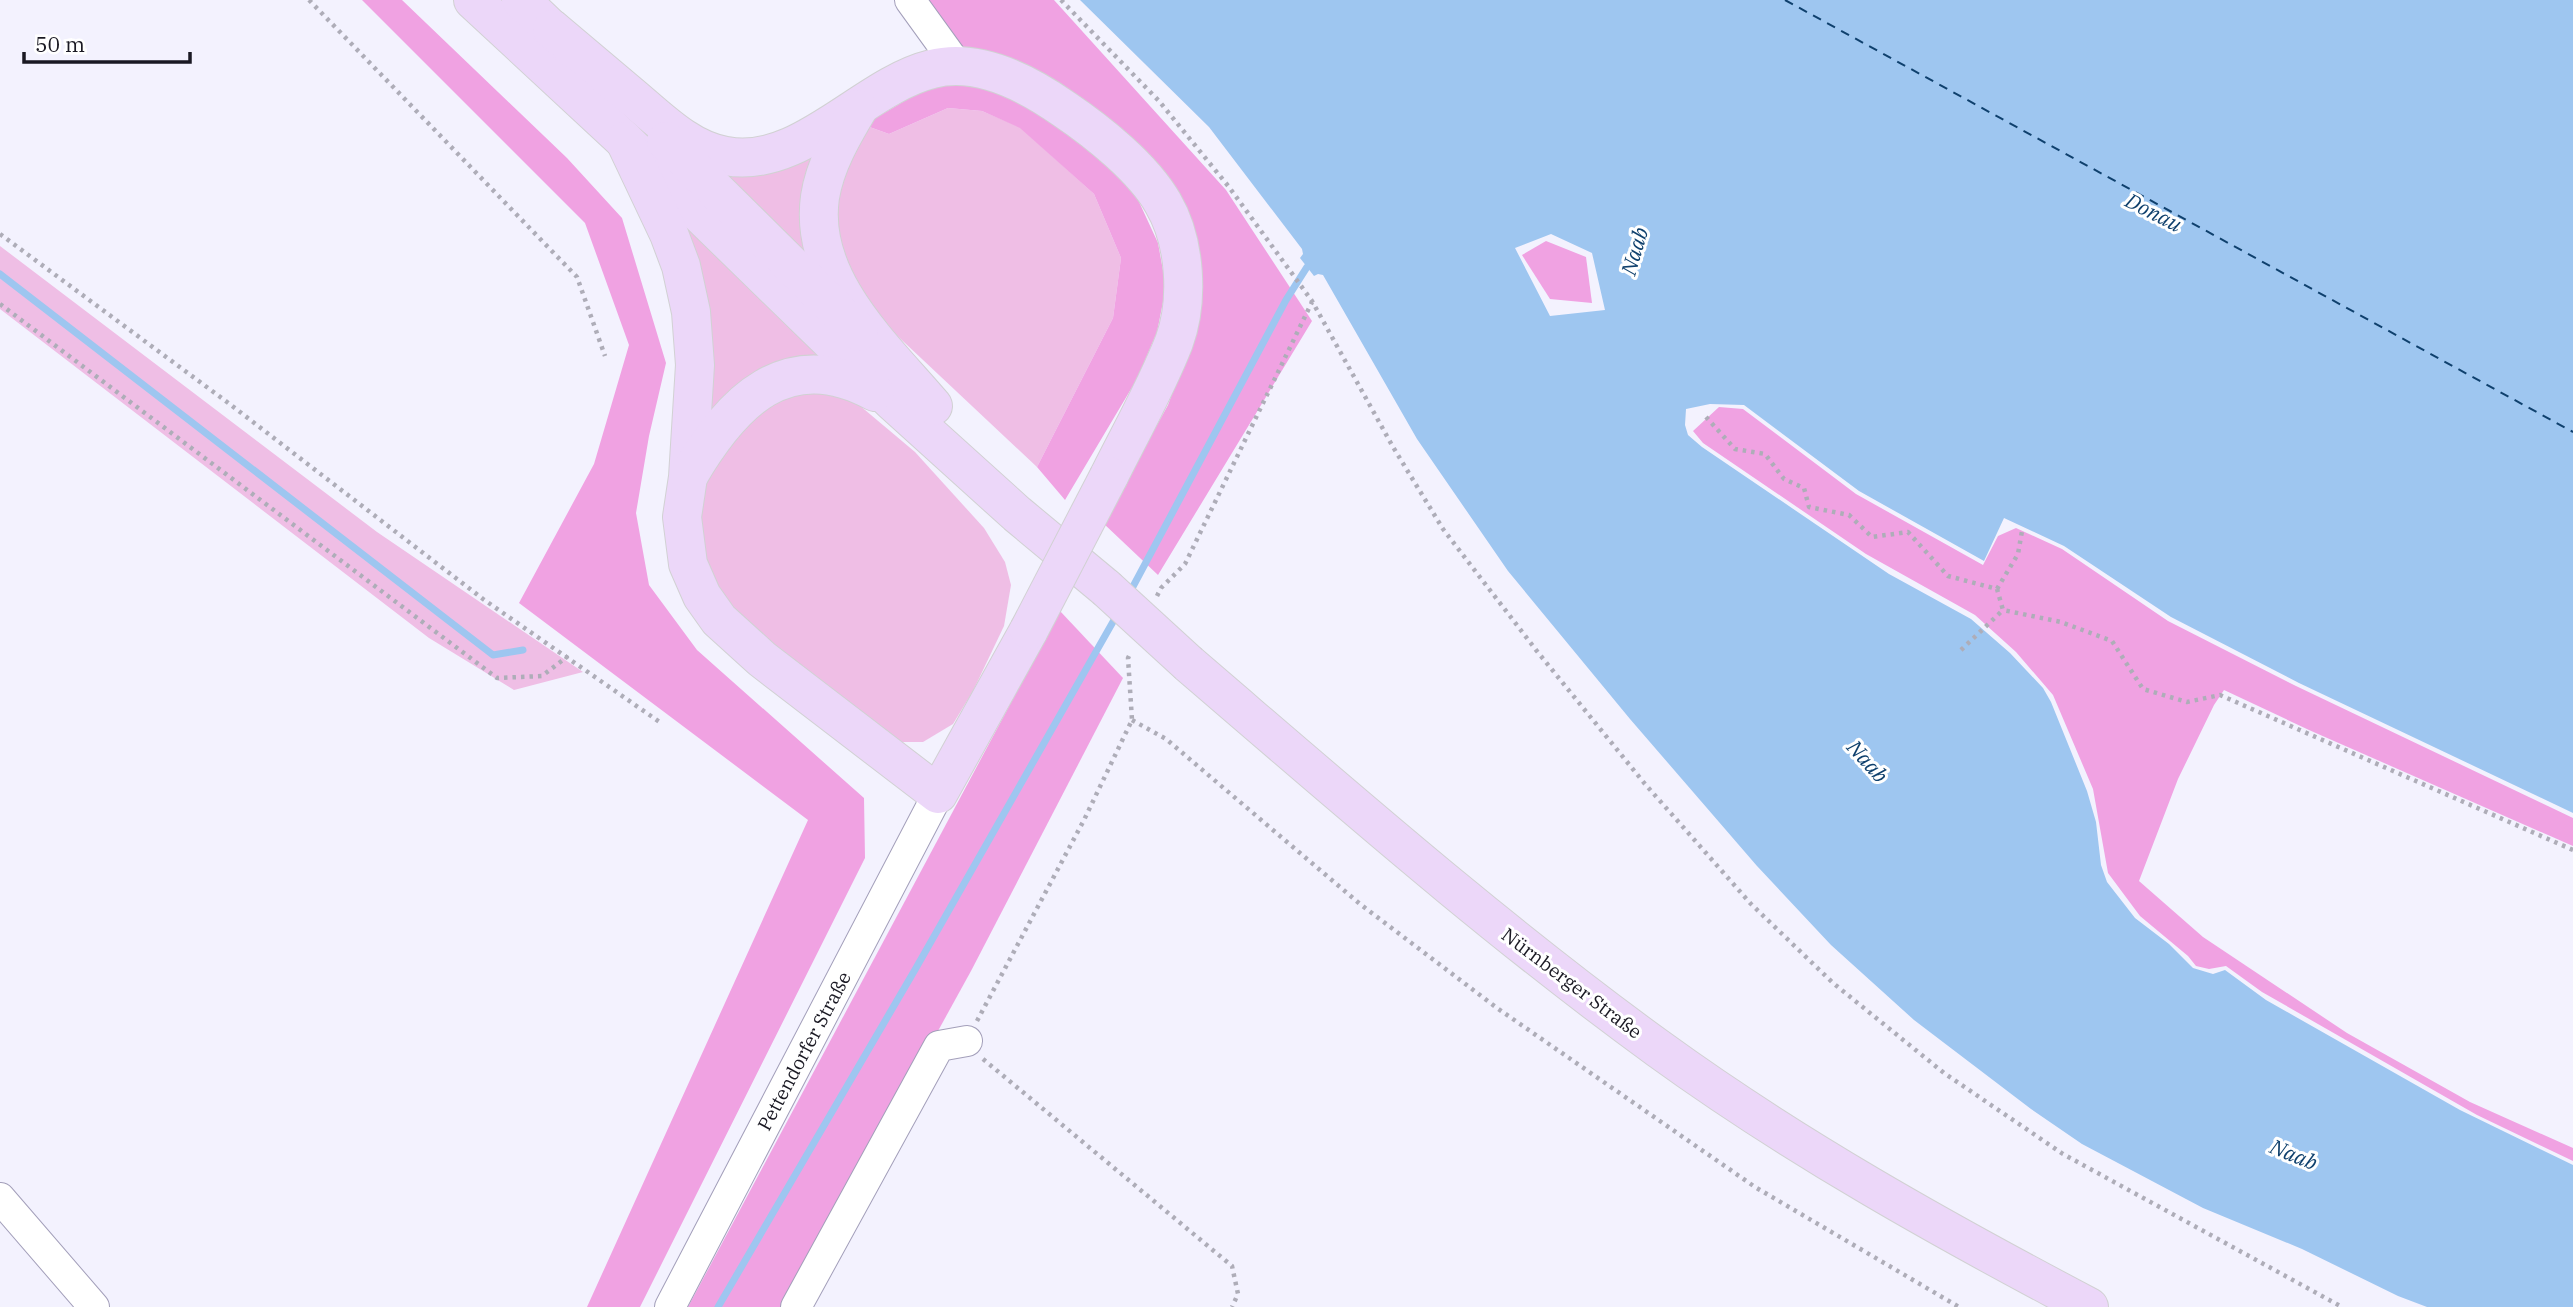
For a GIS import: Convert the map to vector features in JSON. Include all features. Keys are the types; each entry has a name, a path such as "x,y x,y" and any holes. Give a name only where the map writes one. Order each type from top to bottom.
{"main road":[{"path":"473,0 625,141 893,402 1017,514 1106,588"},
{"path":"522,0 933,406 1106,588"},
{"path":"552,29 675,132 703,150 727,156 749,158 794,144 858,109 881,90 932,69 957,65 998,74 1037,89 1082,121 1142,174 1164,204 1179,243 1183,284 1174,341 1110,476 938,794 761,659 719,620 702,596 688,564 682,517 688,477 695,365 691,312 681,266 670,234 625,141"},
{"path":"858,109 838,144 822,188 820,230 826,256 846,299 933,406"},
{"path":"688,477 737,408 759,390 787,378 812,374 836,376 859,383 893,402"},
{"name":"Nürnberger Straße","path":"1106,588 1189,664 1420,864 1525,949 1661,1051 1784,1132 1964,1241 2089,1307"}],"street":[{"path":"910,0 957,65"},
{"name":"Pettendorfer Straße","path":"670,1307 938,794"},
{"path":"796,1307 939,1046 967,1041"},
{"path":"0,1198 94,1307"}],"path":[{"path":"309,0 577,277 605,356"},
{"path":"1060,0 1186,132 1312,301 1392,447 1443,529 1535,650 1636,774 1751,904 1833,984 1944,1073 2063,1154 2342,1307"},
{"path":"0,234 227,402 484,599 661,723"},
{"path":"1156,600 1161,588 1185,564 1312,301"},
{"path":"0,304 496,678 542,676 568,656"},
{"path":"1706,417 1735,449 1765,454 1784,479 1804,488 1809,507 1849,514 1872,537 1908,532 1948,576 1997,589"},
{"path":"2003,610 1997,589 2018,554 2022,531"},
{"path":"1961,650 2003,610"},
{"path":"2003,610 2061,622 2112,642 2143,689 2187,702 2220,695 2573,850"},
{"path":"1134,646 1128,658 1132,720 1084,820 967,1041 988,1064 1232,1266 1238,1294 1232,1307"},
{"path":"1132,720 1166,739 1360,904 1496,1007 1755,1187 1959,1307"}],"shaded area":[{"path":"362,0 402,0 567,158 622,218 666,363 649,436 636,513 649,585 697,650 864,798 865,858 640,1307 587,1307 808,820 519,603 594,464 629,345 585,223"},
{"path":"916,0 1054,0 1226,190 1312,321 1158,575 1103,523 1168,405 1190,344 1177,203 958,46"},
{"path":"962,84 999,91 1041,113 1096,157 1134,191 1158,243 1166,287 1157,332 1137,379 1065,500 1037,467 1113,318 1121,258 1094,194 1020,128 982,111 948,108 889,134 864,125 928,87"},
{"path":"948,108 982,111 1020,127 1094,194 1121,258 1113,318 1037,467 856,297 832,224 844,156 864,125 889,134"},
{"path":"828,134 818,264 714,167"},
{"path":"676,209 825,357 702,430"},
{"path":"1546,241 1586,257 1592,303 1550,299 1522,255"},
{"path":"0,246 377,532 583,672 514,690 429,638 0,309"},
{"path":"789,389 852,399 915,452 984,528 1005,562 1011,585 1004,626 973,691 953,724 923,742 895,742 749,631 705,567 698,527 703,480 724,443"},
{"path":"1719,407 1743,409 1856,494 1983,565 1998,536 2016,528 2062,549 2168,621 2296,686 2573,818 2573,846 2224,690 2178,779 2139,881 2203,937 2347,1033 2470,1102 2573,1148 2573,1161 2477,1115 2262,992 2226,966 2209,969 2196,966 2188,956 2140,916 2108,873 2093,789 2053,695 2016,652 1975,615 1866,554 1703,443 1693,431"},
{"path":"1060,611 1123,678 971,971 786,1307 688,1307"}],"water":[{"path":"1080,0 2573,0 2573,813 2299,683 2171,617 2064,546 2004,518 1984,561 1859,491 1744,405 1710,404 1686,409 1685,425 1688,435 1702,447 1889,574 1971,619 2010,653 2043,688 2087,791 2096,822 2101,865 2107,882 2135,918 2169,944 2193,968 2213,974 2225,970 2266,1000 2460,1110 2573,1165 2573,1307 2427,1307 2398,1296 2302,1249 2203,1208 2082,1144 2031,1109 1914,1020 1831,945 1757,866 1630,719 1508,571 1417,439 1323,275 1314,276 1300,258 1302,249 1209,127","holes":["1551,234 1592,253 1605,310 1550,316 1515,248"]}],"waterway":[{"path":"1129,594 1286,300 1307,267"},
{"path":"0,274 493,655 523,650"},
{"path":"718,1307 916,968 1118,613"}],"ferry route":[{"path":"1785,0 2573,432"}],"water label":[{"name":"Donau","path":"2154,212"},
{"name":"Naab","path":"1634,251"},
{"name":"Naab","path":"1868,761"},
{"name":"Naab","path":"2294,1154"}]}
